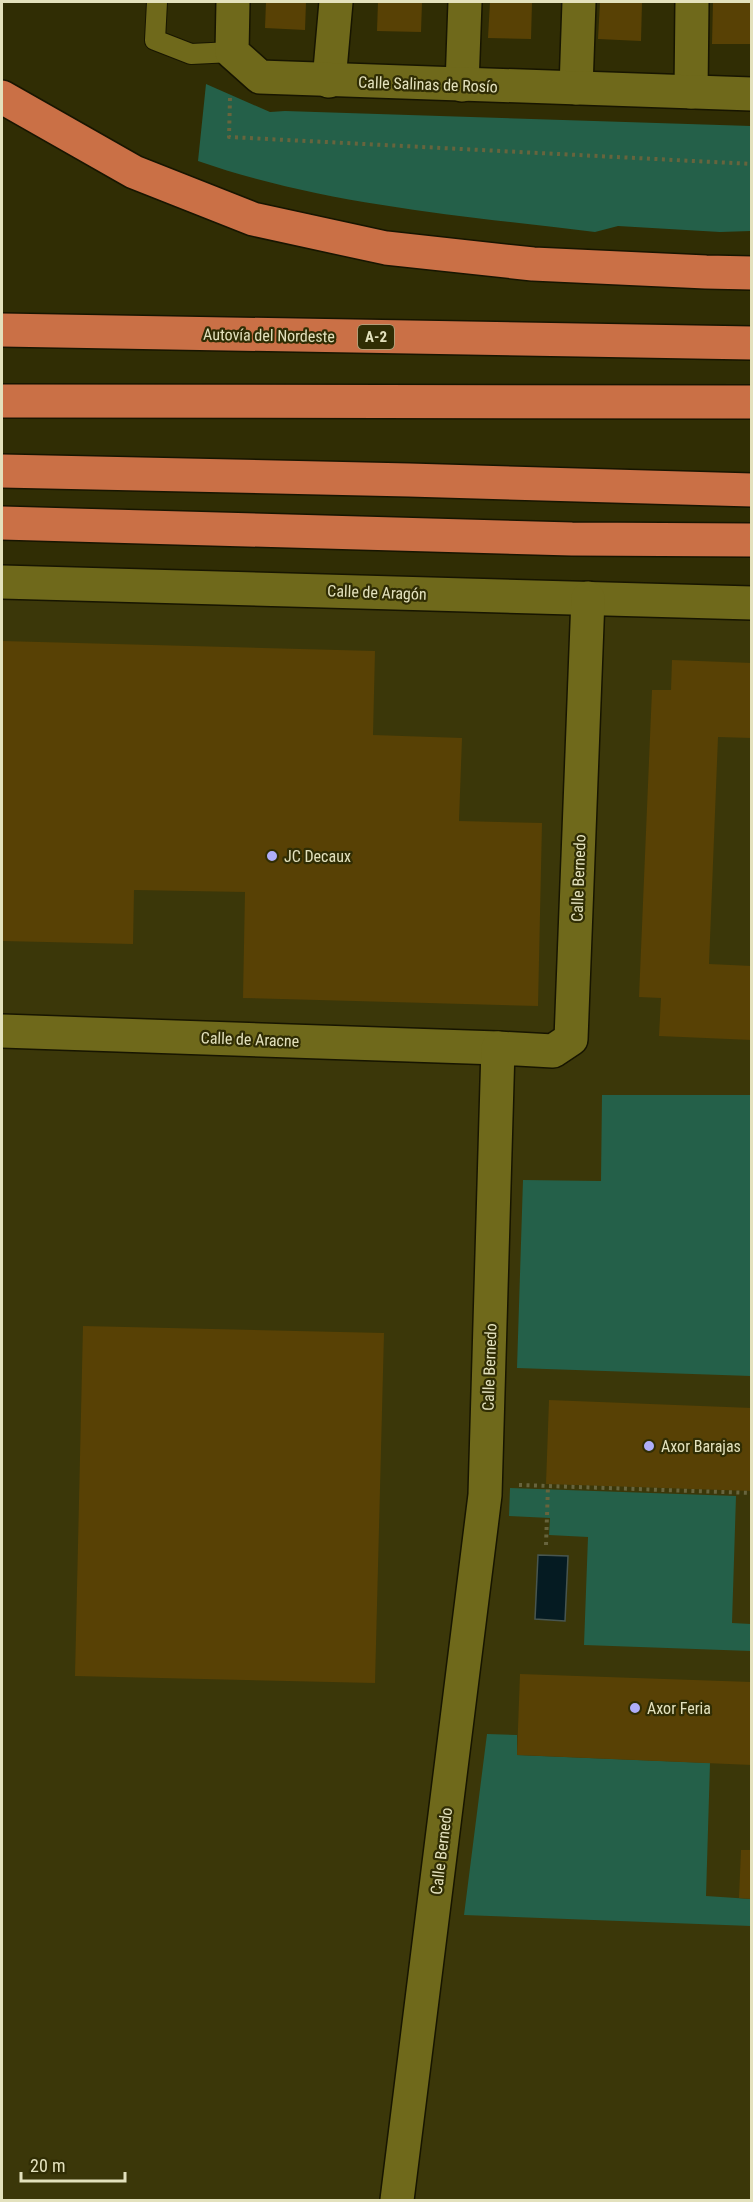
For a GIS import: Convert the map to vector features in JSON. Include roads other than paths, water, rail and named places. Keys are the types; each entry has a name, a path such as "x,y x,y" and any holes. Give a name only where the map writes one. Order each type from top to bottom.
{"highway":[{"path":"2,97 134,172 253,219 386,248 533,264 706,273 752,273"},
{"name":"Autovía del Nordeste","path":"2,330 752,343"},
{"path":"2,401 752,402"},
{"path":"409,480 752,470"},
{"path":"2,471 752,490"},
{"path":"2,523 572,539 752,540"}],"street":[{"path":"232,52 233,2"},
{"path":"329,81 336,2"},
{"path":"462,85 465,2"},
{"path":"576,88 579,2"},
{"path":"691,92 692,2"},
{"name":"Calle Salinas de Rosío","path":"232,52 260,77 752,94"},
{"name":"Calle de Aragón","path":"2,582 752,603"},
{"name":"Calle Bernedo","path":"397,2200 485,1495 498,1048 554,1051 572,1039 588,598"},
{"name":"Calle de Aracne","path":"2,1031 498,1048"}],"lane":[{"path":"157,2 155,40 191,54 232,52"}],"water":[{"path":"538,1555 568,1556 565,1621 535,1619"}],"place":[{"name":"JC Decaux","path":"272,856"},
{"name":"Axor Barajas","path":"649,1446"},
{"name":"Axor Feria","path":"635,1708"}]}
